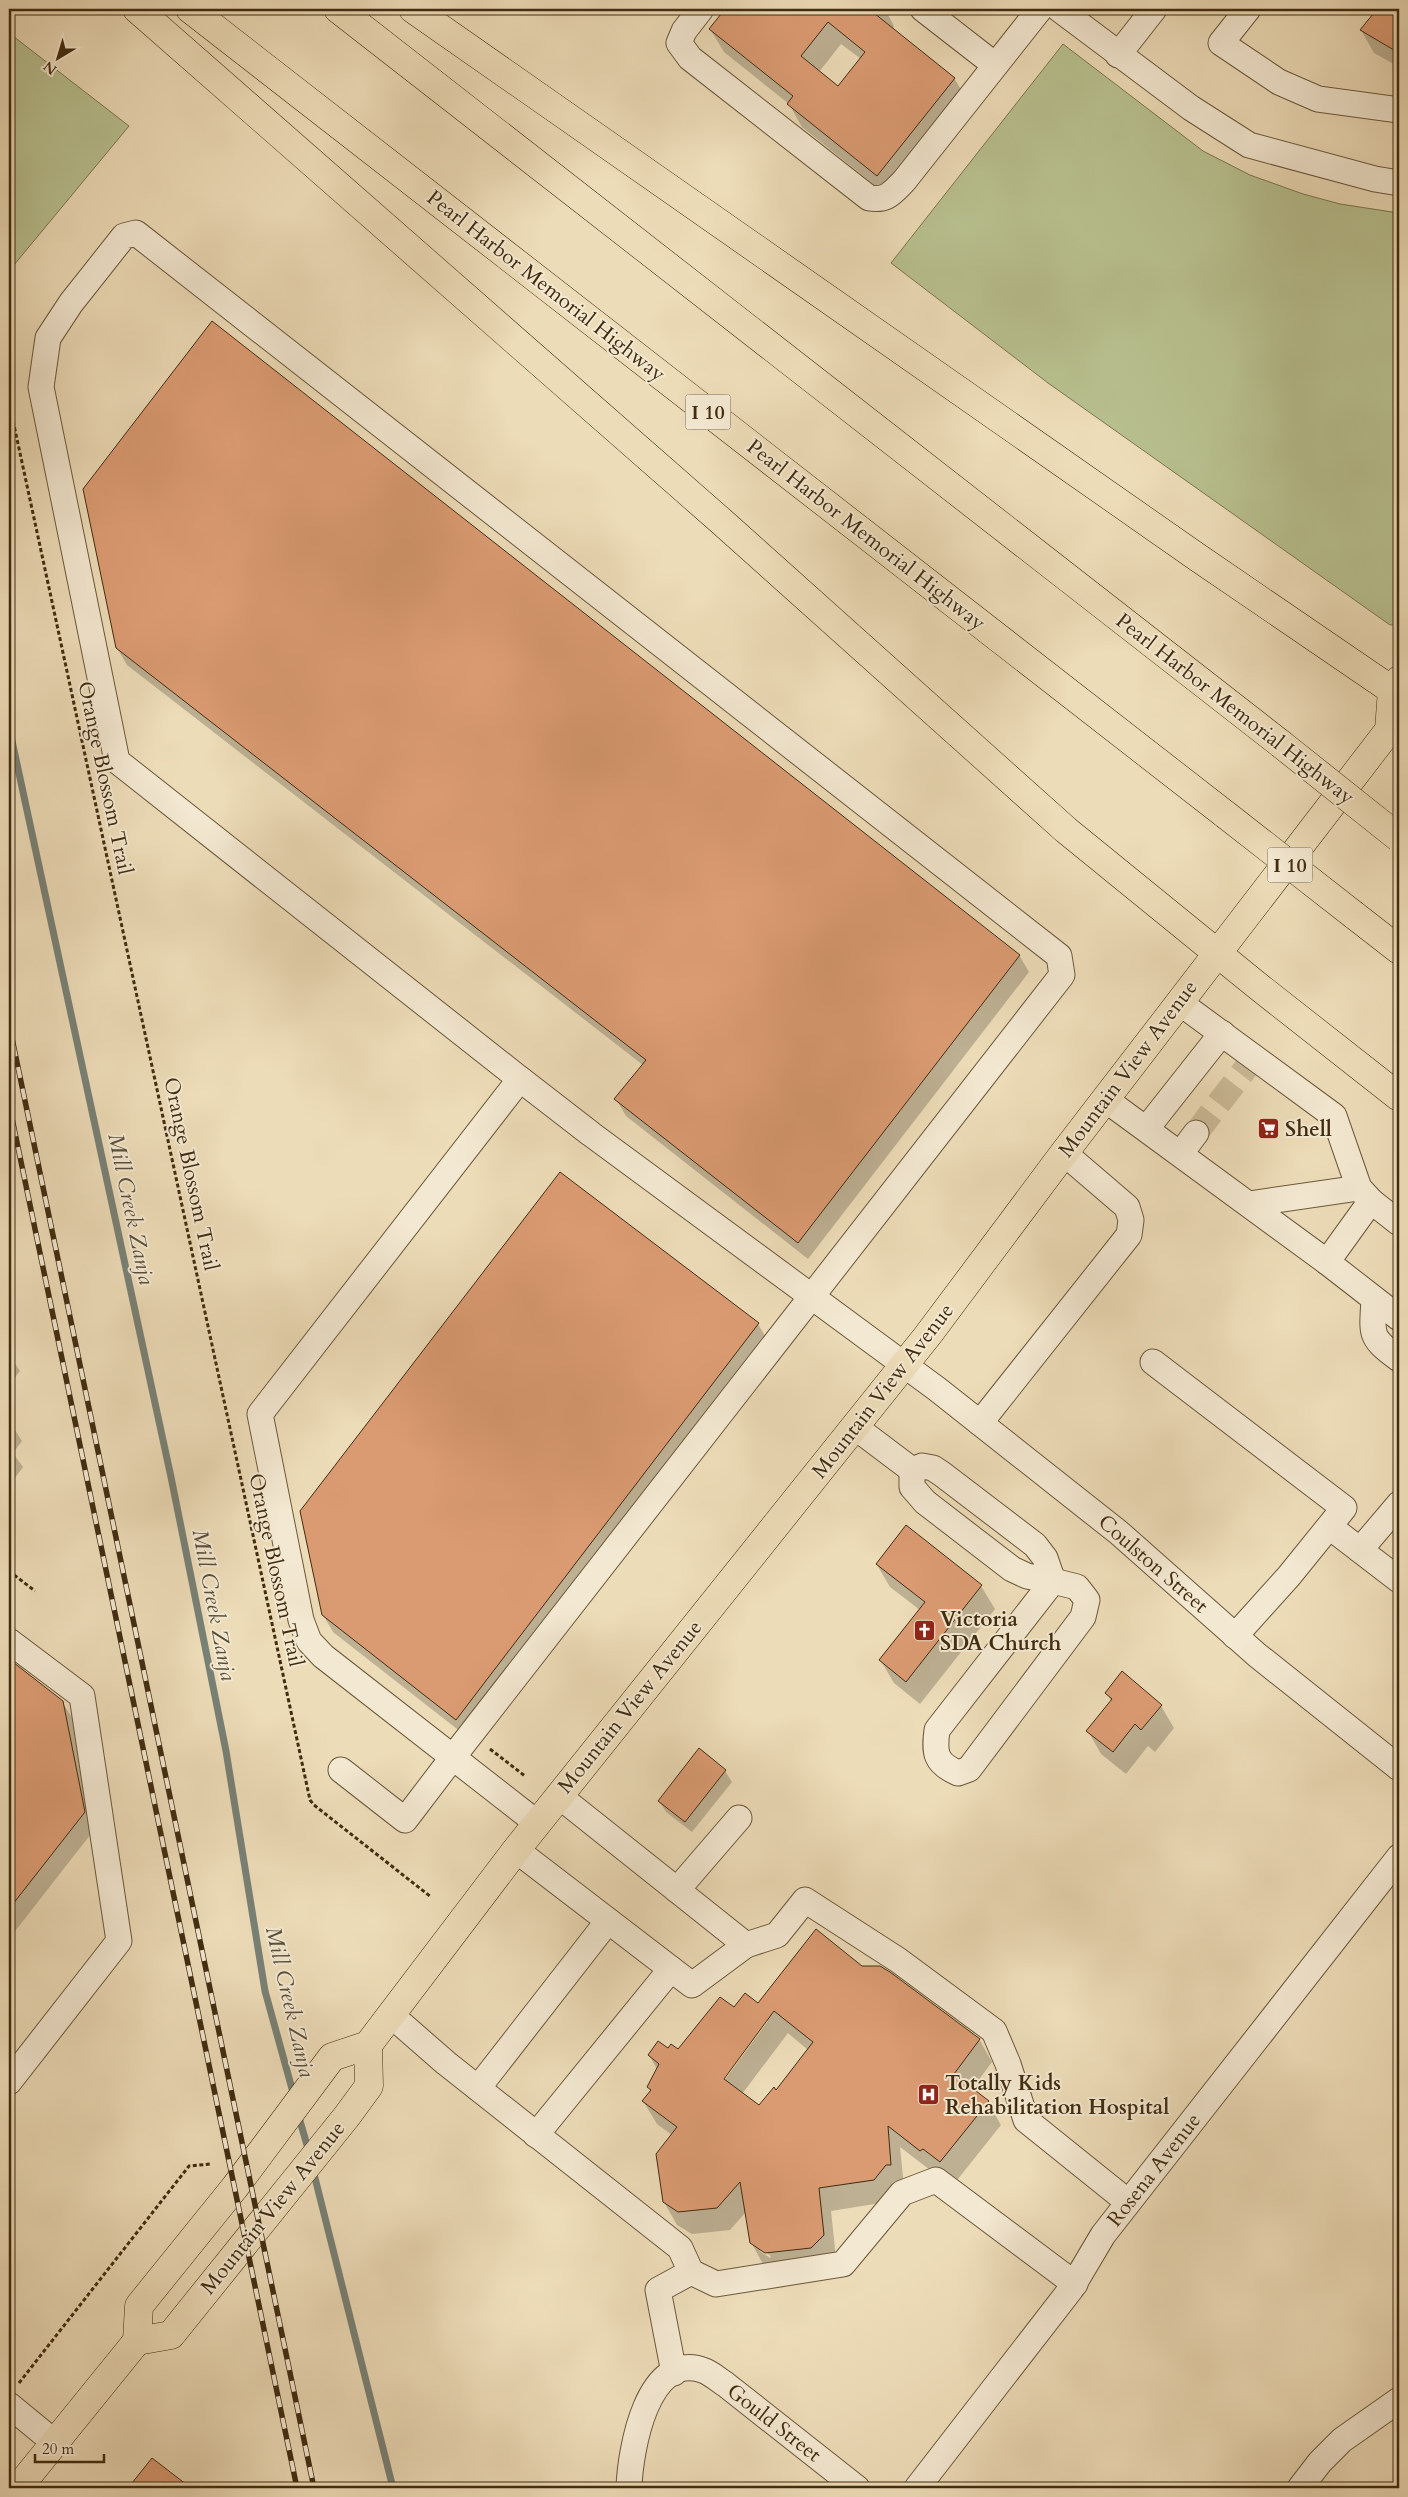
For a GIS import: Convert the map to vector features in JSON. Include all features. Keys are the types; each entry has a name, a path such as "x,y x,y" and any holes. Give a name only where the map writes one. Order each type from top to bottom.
{"main road":[{"path":"137,9 721,521 1066,830 1217,953 1399,1097"},
{"name":"Pearl Harbor Memorial Highway","path":"190,9 1399,950"},
{"name":"Pearl Harbor Memorial Highway","path":"338,9 1399,838"},
{"path":"413,9 1189,551 1397,688"},
{"name":"Mountain View Avenue","path":"368,2045 369,2086 347,2116 267,2218 171,2335 137,2341 138,2306 235,2187 332,2057 368,2045 537,1823 905,1364 1217,953 1394,729 1397,688"},
{"path":"18,2488 137,2341"}],"street":[{"path":"701,9 684,31 679,43 690,58 869,198 880,200 888,198 904,181 1040,9"},
{"path":"923,9 996,65"},
{"path":"1059,9 1191,108 1248,145 1375,179 1399,182"},
{"path":"1118,55 1154,9"},
{"path":"1248,9 1221,43 1279,82 1318,99 1399,110"},
{"name":"Coulston Street","path":"812,1297 1062,975 1059,956 136,233 124,236 71,303 48,338 40,387 117,761 520,1079 812,1297 905,1364 1118,1532 1235,1636 1399,1768"},
{"path":"1180,1003 1222,1033 1251,1063 1334,1116 1365,1194 1399,1223"},
{"path":"1147,1128 1222,1033"},
{"path":"520,1079 260,1414 300,1620 309,1641 323,1656 537,1823"},
{"path":"1106,1100 1181,1153 1399,1318"},
{"path":"1181,1153 1196,1133"},
{"path":"980,1423 1129,1235 1131,1220 1127,1207 1064,1153"},
{"path":"1249,1204 1365,1194"},
{"path":"1327,1262 1365,1194"},
{"path":"341,1770 404,1820 812,1297"},
{"path":"1374,1299 1372,1330 1378,1344 1399,1359"},
{"path":"1153,1362 1344,1508 1289,1576 1235,1636"},
{"path":"855,1427 912,1470"},
{"path":"912,1470 922,1466 933,1468 1035,1545 1045,1558 1053,1581"},
{"path":"912,1470 912,1487 925,1502 1012,1569 1027,1576 1053,1581 1077,1586 1087,1600 1083,1617 969,1768 958,1773 944,1767 936,1755 937,1730 1053,1581"},
{"path":"1360,1550 1399,1504"},
{"path":"1330,1526 1399,1580"},
{"path":"9,1641 82,1696 119,1941 9,2082"},
{"path":"559,1796 746,1945"},
{"path":"677,1890 739,1818"},
{"path":"516,1850 692,1985 746,1945 777,1935 805,1900 898,1960 994,2031 1008,2064 1026,2120 1128,2202"},
{"name":"Rosena Avenue","path":"917,2488 1075,2284 1103,2235 1128,2202 1399,1857"},
{"path":"478,2088 608,1921"},
{"path":"536,2135 671,1969"},
{"path":"391,2015 536,2135 680,2248 691,2272 716,2284 843,2264 902,2193 936,2180 1075,2284"},
{"path":"628,2488 630,2460 648,2400 656,2387 680,2371 658,2290 691,2272"},
{"name":"Gould Street","path":"680,2371 705,2371 725,2384 857,2488"},
{"path":"11,2397 54,2442"},
{"path":"1300,2488 1320,2462 1342,2440 1399,2400"}],"path":[{"name":"Orange Blossom Trail","path":"9,402 310,1800 314,1806 431,1897"},
{"path":"9,1570 35,1591"},
{"path":"11,2397 189,2166 210,2164"}],"green space":[{"path":"9,33 129,126 9,271"},
{"path":"1063,44 1203,151 1250,175 1303,194 1340,204 1399,213 1399,624 1390,625 1048,383 891,263"}],"building":[{"path":"725,9 869,9 955,78 877,176 787,104 793,96 709,29","holes":["828,22 865,52 838,86 801,56"]},
{"path":"1377,9 1399,9 1399,53 1360,30"},
{"path":"212,321 1020,955 798,1243 614,1099 646,1060 116,648 83,489"},
{"path":"560,1172 759,1323 456,1720 322,1615 300,1511"},
{"name":"Victoria SDA Church","path":"906,1525 982,1585 906,1682 879,1660 925,1602 876,1564"},
{"path":"9,1659 63,1701 85,1812 9,1909"},
{"path":"1122,1671 1162,1705 1141,1730 1135,1724 1113,1752 1086,1731 1112,1699 1105,1693"},
{"path":"699,1748 726,1770 685,1822 658,1801"},
{"name":"Totally Kids Rehabilitation Hospital","path":"816,1929 862,1966 880,1966 890,1972 980,2039 954,2074 989,2101 940,2162 923,2149 920,2151 888,2126 891,2165 886,2165 874,2180 819,2188 824,2235 811,2248 765,2253 750,2243 740,2182 717,2208 678,2212 663,2202 656,2154 677,2127 642,2101 651,2090 647,2087 659,2064 648,2055 658,2041 668,2048 671,2044 678,2049 720,1997 734,2007 745,1993 758,2003","holes":["774,2011 813,2042 776,2090 774,2087 759,2105 724,2079"]},
{"path":"152,2458 191,2488 128,2488"}],"waterway":[{"name":"Mill Creek Zanja","path":"9,727 171,1477 226,1751 265,1991 294,2096"},
{"name":"Mill Creek Zanja","path":"298,2114 309,2152"},
{"name":"Mill Creek Zanja","path":"313,2170 393,2488"}],"tunnel":[{"path":"1196,1133 1246,1068"}],"railway":[{"path":"9,1024 314,2488"},
{"path":"9,1104 297,2488"}],"place":[{"name":"Shell","path":"1269,1129"},
{"name":"Victoria SDA Church","path":"924,1631"},
{"name":"Totally Kids Rehabilitation Hospital","path":"929,2095"}]}
